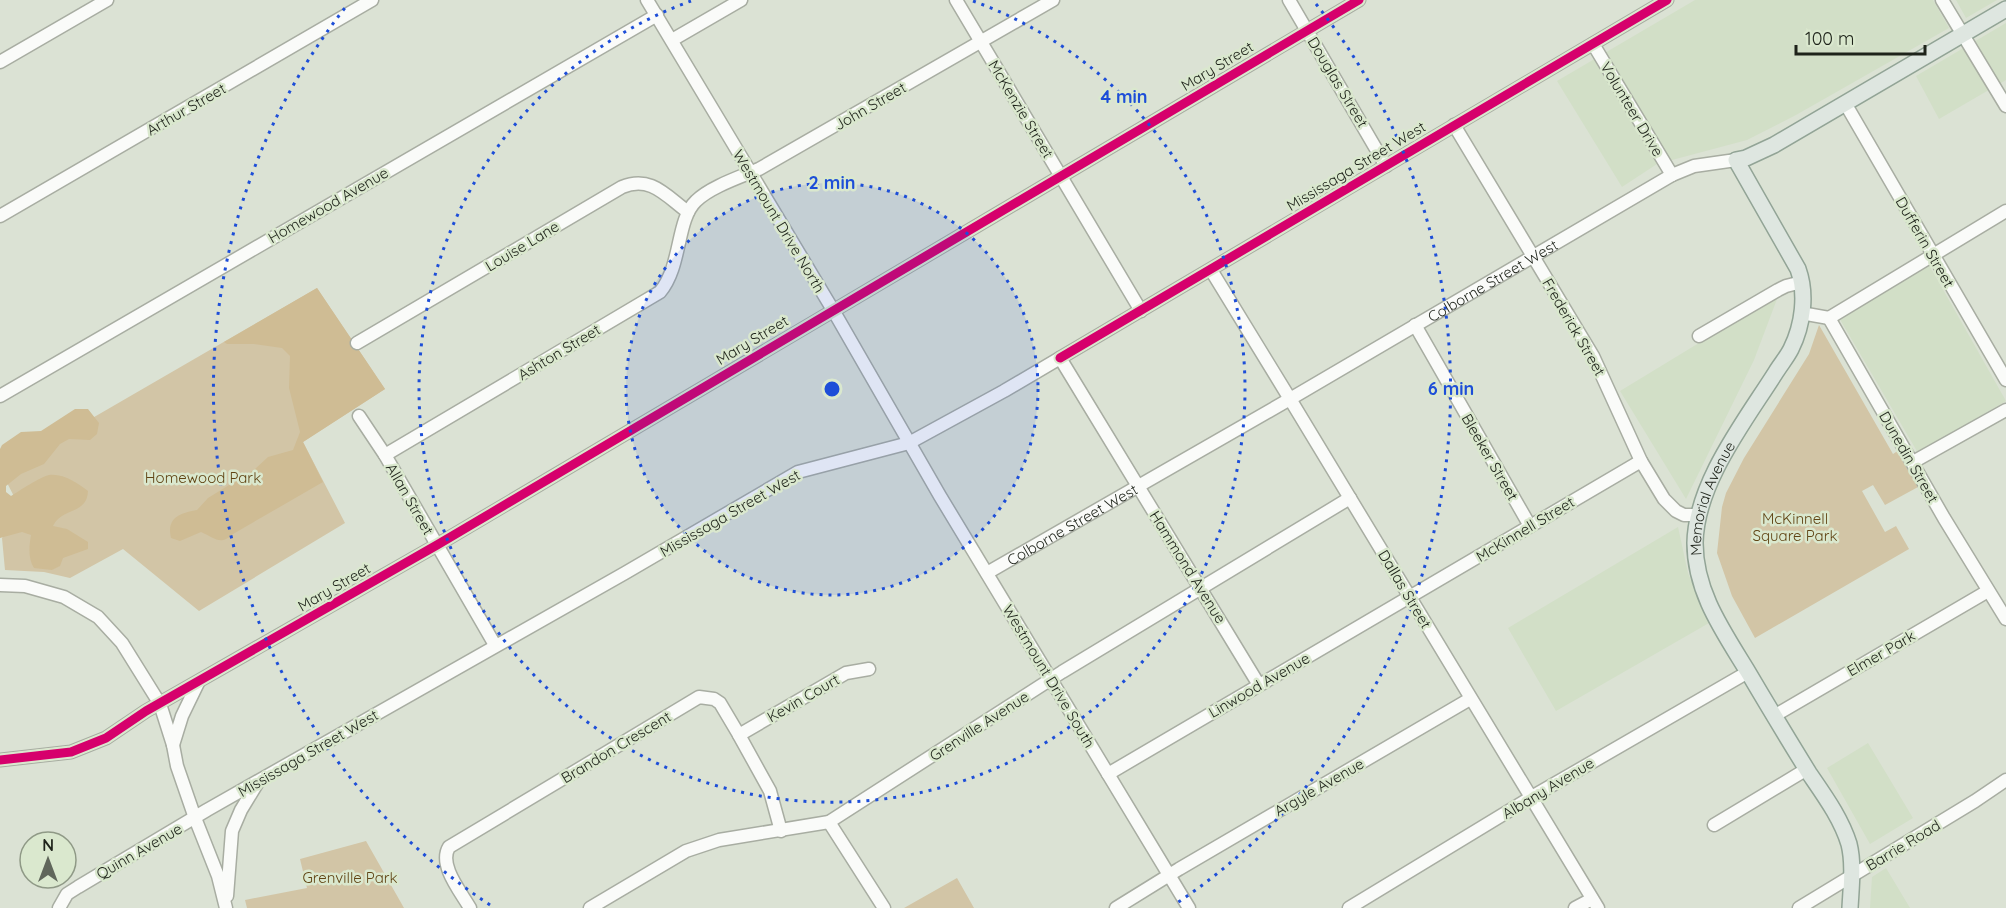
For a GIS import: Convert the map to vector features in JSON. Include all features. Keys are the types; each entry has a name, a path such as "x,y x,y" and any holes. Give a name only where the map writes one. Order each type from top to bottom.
{"main road":[{"name":"Colborne Street West","path":"1736,160 1746,158 1774,145 2006,9"},
{"name":"Memorial Avenue","path":"1736,160 1798,269 1804,300 1791,348 1724,455 1705,493 1699,515 1697,567 1712,612 1774,717 1837,816 1850,854 1850,908"}],"street":[{"path":"0,62 106,0"},
{"name":"Arthur Street","path":"0,216 372,0"},
{"name":"Westmount Drive North","path":"647,0 833,310 909,443"},
{"path":"672,40 741,0"},
{"name":"McKenzie Street","path":"956,0 1141,311"},
{"name":"John Street","path":"688,212 696,201 709,192 751,173 1053,0"},
{"name":"Douglas Street","path":"1289,0 1386,166"},
{"name":"Mary Street","path":"0,760 70,752 106,738 146,711 437,544 1359,0"},
{"name":"Mississaga Street West","path":"195,818 798,472 909,443 1141,311 1667,0"},
{"path":"1942,0 2006,106"},
{"name":"Homewood Avenue","path":"0,396 657,15"},
{"name":"Volunteer Drive","path":"1593,44 1672,175"},
{"name":"Dufferin Street","path":"1845,103 2006,380"},
{"name":"Frederick Street","path":"1454,125 1593,356 1641,461 1664,499 1676,511 1684,515 1699,515"},
{"name":"Colborne Street West","path":"987,573 1672,175 1694,166 1736,160"},
{"name":"Louise Lane","path":"357,343 632,183 651,184 688,212"},
{"path":"1802,313 1829,318 2006,211"},
{"name":"Ashton Street","path":"385,455 660,292 668,282 672,271 688,212"},
{"name":"Dallas Street","path":"1211,270 1595,903"},
{"path":"1699,336 1778,290 1802,282"},
{"name":"Dunedin Street","path":"1829,318 2006,619"},
{"name":"Bleeker Street","path":"1415,325 1530,526"},
{"name":"Hammond Avenue","path":"1060,358 1259,685"},
{"path":"1913,462 2006,410"},
{"name":"Allan Street","path":"359,416 385,455 495,645"},
{"name":"Westmount Drive South","path":"909,443 1189,908"},
{"name":"McKinnell Street","path":"1410,597 1641,461"},
{"name":"Grenville Avenue","path":"590,908 686,851 719,840 829,822 1051,679 1350,498"},
{"path":"0,585 25,586 55,593 98,617 122,643 160,704 177,766 218,876 226,908"},
{"name":"Elmer Park","path":"1774,717 1988,591"},
{"name":"Linwood Avenue","path":"1108,774 1410,597"},
{"name":"Kevin Court","path":"739,735 846,673 869,669"},
{"name":"Albany Avenue","path":"1349,908 1530,798 1748,672"},
{"path":"173,745 182,716 198,682"},
{"name":"Brandon Crescent","path":"470,908 445,863 446,852 454,843 699,697 714,699 720,703 770,791 781,831"},
{"name":"Argyle Avenue","path":"1116,908 1168,875 1470,699"},
{"path":"1714,825 1807,769"},
{"name":"Barrie Road","path":"1799,908 2006,780"},
{"path":"226,908 232,831 241,810 259,781"},
{"name":"Quinn Avenue","path":"59,908 68,894 78,886 195,818"},
{"path":"829,822 880,907"},
{"path":"1575,908 1595,903"}],"shaded area":[{"path":"1695,0 1933,0 1949,28 1796,115 1747,140 1657,164 1622,187 1557,81"},
{"path":"1956,0 1997,0 1966,18"},
{"path":"2006,23 2006,80 1939,119 1916,76"},
{"path":"1928,263 2006,401 1918,453 1838,316"},
{"path":"317,288 385,389 303,442 323,482 224,540 217,540 201,532 180,541 171,538 171,525 176,517 197,510 208,498 255,469 268,457 293,450 300,432 289,388 290,356 282,348 224,342"},
{"path":"1777,299 1754,360 1686,499 1620,391"},
{"path":"75,409 88,409 99,423 97,434 90,440 69,439 60,444 44,464 21,474 6,486 6,492 11,496 40,478 54,475 70,479 88,491 87,499 79,508 62,516 53,526 67,529 88,542 88,549 63,558 60,566 52,570 34,568 30,552 31,535 22,532 0,538 0,449 2,445 21,432 41,431"},
{"path":"1678,527 1688,573 1709,623 1556,711 1508,628"},
{"path":"1868,743 1913,818 1870,844 1827,768"},
{"path":"1886,868 1910,908 1870,908 1872,877"}],"green space":[{"name":"Homewood Park","path":"317,288 385,389 303,442 345,523 199,611 123,549 70,578 44,572 5,570 2,538 23,514 1,471"},
{"name":"McKinnell Square Park","path":"1819,325 1893,454 1902,448 1903,462 1918,487 1885,505 1873,485 1862,491 1885,532 1896,526 1909,549 1755,638 1732,596 1717,553 1722,507 1726,493 1744,458 1809,354"},
{"name":"Grenville Park","path":"366,841 404,908 247,908 245,900 307,888 300,859"},
{"path":"957,878 974,908 904,908"}],"cycle path":[{"path":"0,760 71,752 106,738 146,711 437,545 1359,0"},
{"path":"1060,358 1667,0"}]}
